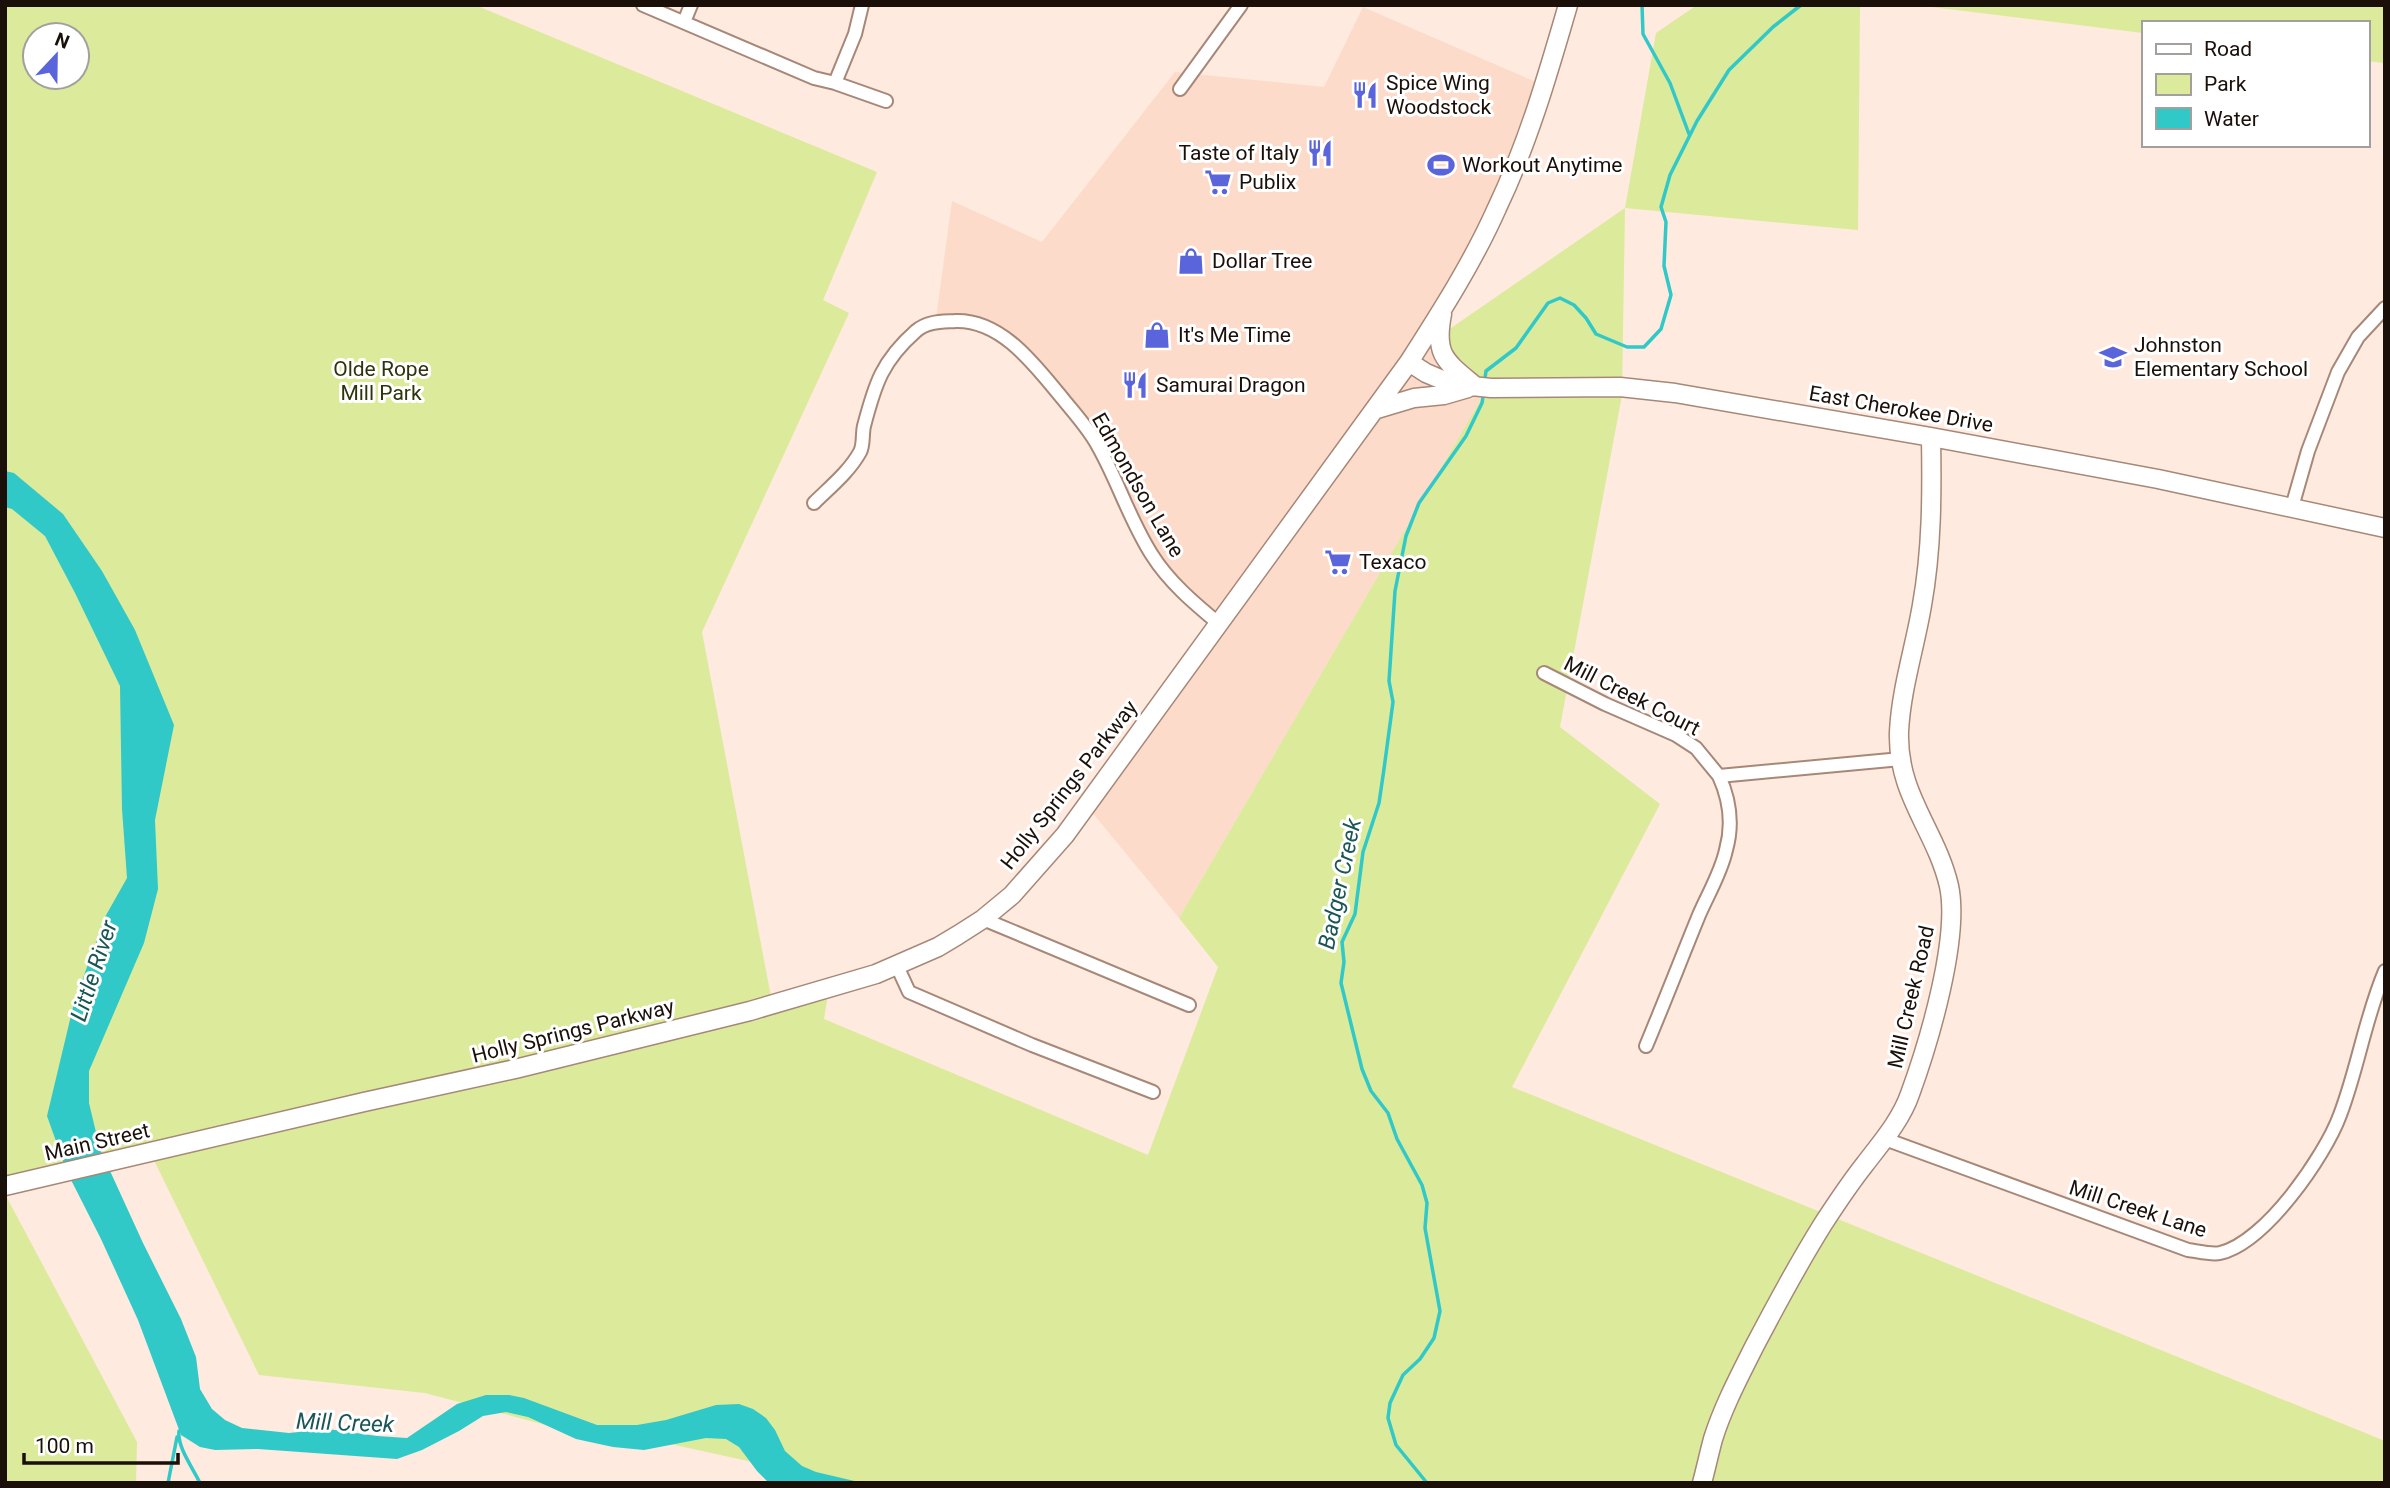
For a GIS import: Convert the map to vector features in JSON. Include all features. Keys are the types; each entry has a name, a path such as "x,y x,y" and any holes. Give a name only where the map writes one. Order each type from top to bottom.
{"main road":[{"name":"Holly Springs Parkway","path":"200,1142 750,1011 897,967 938,947 983,919 1028,878 1059,842 1409,362 1442,311 1482,239 1507,185 1534,118 1568,5"},
{"path":"1442,311 1438,332 1445,360 1475,386"},
{"name":"East Cherokee Drive","path":"1409,362 1440,380 1475,386 1620,387 1675,393 2158,479 2385,528"},
{"path":"1374,410 1413,398 1444,395 1475,386"},
{"name":"Mill Creek Road","path":"1702,1483 1713,1438 1730,1395 1770,1316 1824,1223 1885,1139 1909,1098 1922,1060 1944,971 1952,917 1949,886 1939,857 1906,786 1899,733 1929,554 1931,437"},
{"name":"Main Street","path":"5,1186 200,1142"}],"street":[{"path":"643,5 814,78 886,101"},
{"path":"684,22 691,5"},
{"path":"835,83 855,33 862,5"},
{"path":"1180,89 1241,5"},
{"path":"2292,507 2308,451 2338,372 2358,337 2385,308"},
{"name":"Edmondson Lane","path":"814,503 845,472 861,451 864,428 878,376 889,358 930,322 974,323 1022,350 1084,425 1098,445 1154,559 1192,601 1218,623"},
{"name":"Mill Creek Court","path":"1544,673 1605,704 1676,735 1696,748 1719,776"},
{"path":"1646,1046 1727,850 1730,819 1727,793 1719,776 1901,759"},
{"path":"983,919 1189,1005"},
{"path":"897,967 909,992 1008,1035 1153,1092"},
{"name":"Mill Creek Lane","path":"1885,1139 2188,1250 2218,1254 2235,1247 2266,1224 2307,1177 2340,1116 2371,1004 2385,971"}],"shaded area":[{"path":"1363,7 1543,85 1431,329 1484,394 1179,918 1091,811 1219,631 1188,603 1064,395 1000,331 971,316 936,318 952,201 1042,242 1175,72 1324,87"}],"green space":[{"name":"Olde Rope Mill Park","path":"5,5 475,5 877,172 823,300 849,313 702,632 771,997 828,994 824,1019 1148,1155 1218,967 1179,918 1484,394 1438,337 1625,208 1622,395 1560,727 1660,804 1512,1087 2385,1441 2385,1483 781,1483 771,1466 661,1442 636,1449 425,1393 259,1375 148,1148 5,1179"},
{"path":"1697,5 1860,5 1858,230 1625,208 1656,33"},
{"path":"1915,5 2385,5 2385,61 2369,61 2369,21 2142,21 2142,33"},
{"path":"5,1194 137,1442 136,1483 5,1483"}],"water":[{"path":"5,471 14,473 63,514 102,571 135,630 174,725 155,820 158,889 144,943 89,1071 89,1103 100,1149 181,1319 196,1357 200,1389 212,1409 225,1420 242,1428 289,1433 328,1429 407,1438 457,1404 486,1395 524,1398 597,1425 637,1425 666,1420 716,1405 739,1404 766,1418 785,1451 802,1466 863,1483 769,1483 739,1447 726,1439 706,1438 644,1450 613,1447 576,1439 528,1417 506,1412 483,1416 422,1450 397,1459 258,1449 215,1450 200,1447 181,1435 138,1320 67,1172 47,1116 74,1003 105,917 127,878 122,809 120,686 45,536 12,509 5,507"}],"waterway":[{"path":"1642,5 1643,34 1670,83 1689,134"},
{"name":"Badger Creek","path":"1485,378 1486,371 1516,348 1548,303 1560,298 1574,305 1596,334 1627,347 1644,347 1661,329 1671,295 1664,266 1666,222 1661,207 1670,175 1697,121 1729,70 1773,27 1801,5"},
{"name":"Badger Creek","path":"1427,1483 1396,1445 1388,1418 1390,1403 1403,1375 1420,1359 1434,1338 1440,1311 1425,1228 1427,1203 1422,1185 1397,1139 1388,1113 1371,1091 1362,1069 1341,983 1344,962 1342,942 1355,914 1363,852 1379,803 1393,702 1389,681 1395,591 1406,536 1419,503 1466,436 1483,397"},
{"name":"Little River","path":"179,1431 183,1451 200,1483"},
{"path":"168,1483 177,1437"}],"place":[{"name":"Spice Wing Woodstock","path":"1365,95"},
{"name":"Taste of Italy","path":"1320,153"},
{"name":"Workout Anytime","path":"1441,165"},
{"name":"Publix","path":"1218,182"},
{"name":"Dollar Tree","path":"1191,261"},
{"name":"It's Me Time","path":"1157,335"},
{"name":"Johnston Elementary School","path":"2113,357"},
{"name":"Samurai Dragon","path":"1135,385"},
{"name":"Texaco","path":"1338,562"}],"water label":[{"name":"Mill Creek","path":"345,1423"}]}
